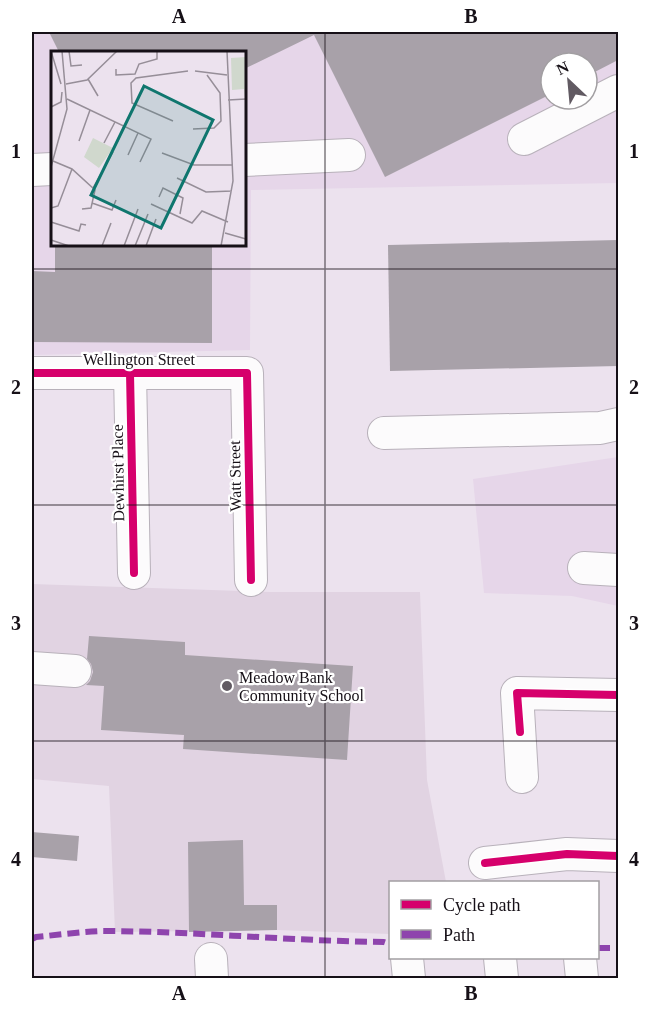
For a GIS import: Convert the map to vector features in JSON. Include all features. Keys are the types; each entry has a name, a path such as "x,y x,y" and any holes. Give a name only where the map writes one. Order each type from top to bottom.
{"street":[{"path":"524,139 618,91"},
{"path":"246,160 349,155"},
{"path":"32,170 51,169"},
{"name":"Wellington Street","path":"32,373 247,373"},
{"name":"Dewhirst Place","path":"130,373 134,573"},
{"name":"Watt Street","path":"247,373 250,580"},
{"path":"384,434 600,428 618,424"},
{"path":"584,568 618,570"},
{"path":"32,668 75,671"},
{"path":"522,777 517,693 618,694"},
{"path":"485,863 567,854 618,856"},
{"path":"407,959 409,978"},
{"path":"500,959 501,978"},
{"path":"580,959 582,978"}],"shaded area":[{"path":"32,32 618,32 618,183 251,190 250,350 32,355"},
{"path":"618,457 618,606 572,596 484,593 473,479"},
{"name":"Meadow Bank Community School","path":"32,584 270,592 420,592 427,780 446,881 389,881 389,934 277,930 115,932 109,786 32,779"}],"building":[{"path":"49,32 618,32 618,60 599,70 599,51 539,51 539,100 385,177 314,35 246,68 246,51 58,51"},
{"path":"618,240 618,366 390,371 388,245"},
{"path":"55,246 212,246 212,343 32,342 32,271 55,272"},
{"path":"89,636 185,642 185,655 353,666 347,760 183,749 184,735 101,730 104,686 86,685 93,672 87,659"},
{"path":"32,832 79,836 77,861 32,857"},
{"path":"243,840 244,905 277,905 277,930 189,932 188,842"}],"marked path":[{"path":"32,939 92,931 136,931 389,944"},
{"path":"599,948 618,948"}],"cycle path":[{"path":"32,373 247,373 251,580"},
{"path":"130,373 134,573"},
{"path":"520,732 517,693 618,695"},
{"path":"485,863 567,854 618,856"}],"place":[{"name":"Meadow Bank Community School","path":"227,686"}]}
